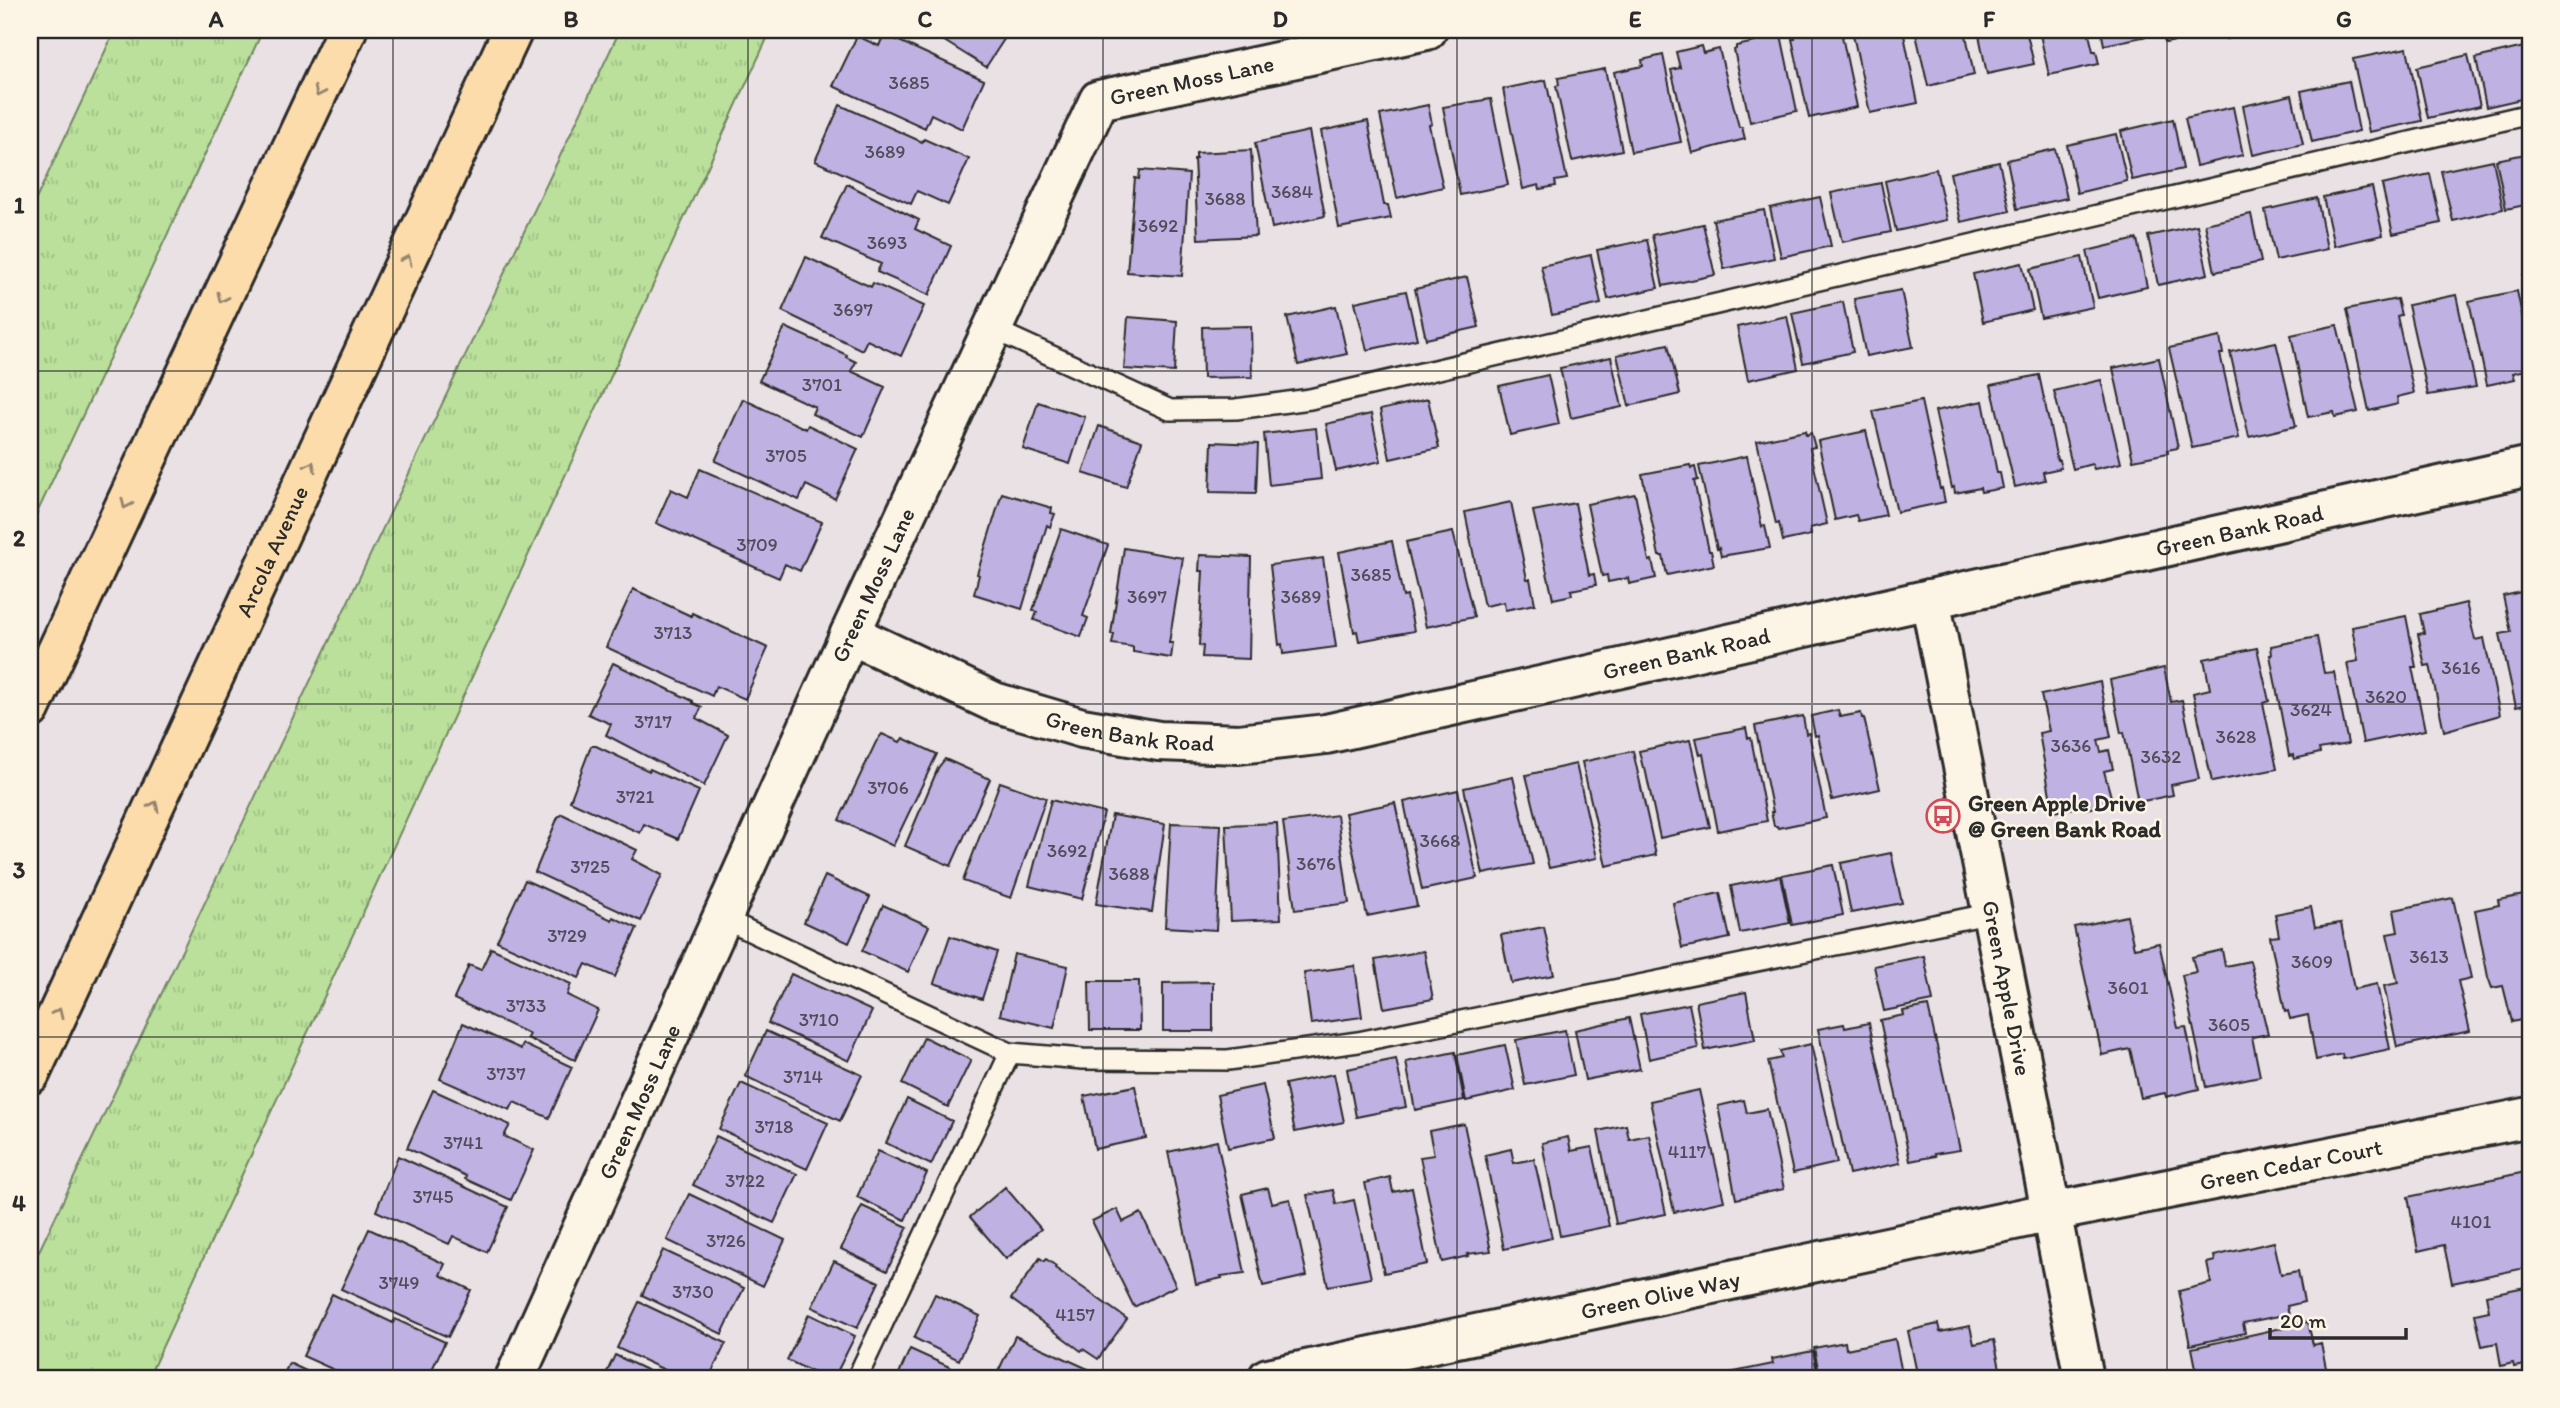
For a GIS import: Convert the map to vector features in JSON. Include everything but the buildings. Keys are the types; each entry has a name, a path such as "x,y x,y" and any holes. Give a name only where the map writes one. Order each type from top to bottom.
{"main road":[{"path":"30,709 348,30"},
{"name":"Arcola Avenue","path":"30,1074 513,30"}],"street":[{"name":"Green Moss Lane","path":"514,1378 850,634 1099,100 1427,30"},
{"name":"Green Bank Road","path":"850,634 994,702 1083,728 1158,741 1239,744 1326,734 2530,466"},
{"name":"Green Apple Drive","path":"1930,599 2084,1378"},
{"name":"Green Cedar Court","path":"2052,1212 2530,1117"},
{"name":"Green Olive Way","path":"1268,1378 2052,1212"}],"lane":[{"path":"993,329 1170,410 1236,409 1310,399 2530,114"},
{"path":"722,918 1010,1053 1083,1059 1228,1060 1358,1042 1993,913"},
{"path":"857,1378 1010,1053"}],"green space":[{"path":"115,30 263,30 30,528 30,212"},
{"path":"620,30 771,30 148,1378 30,1378 30,1270"}],"place":[{"name":"Green Apple Drive @ Green Bank Road","path":"1943,816"}]}
